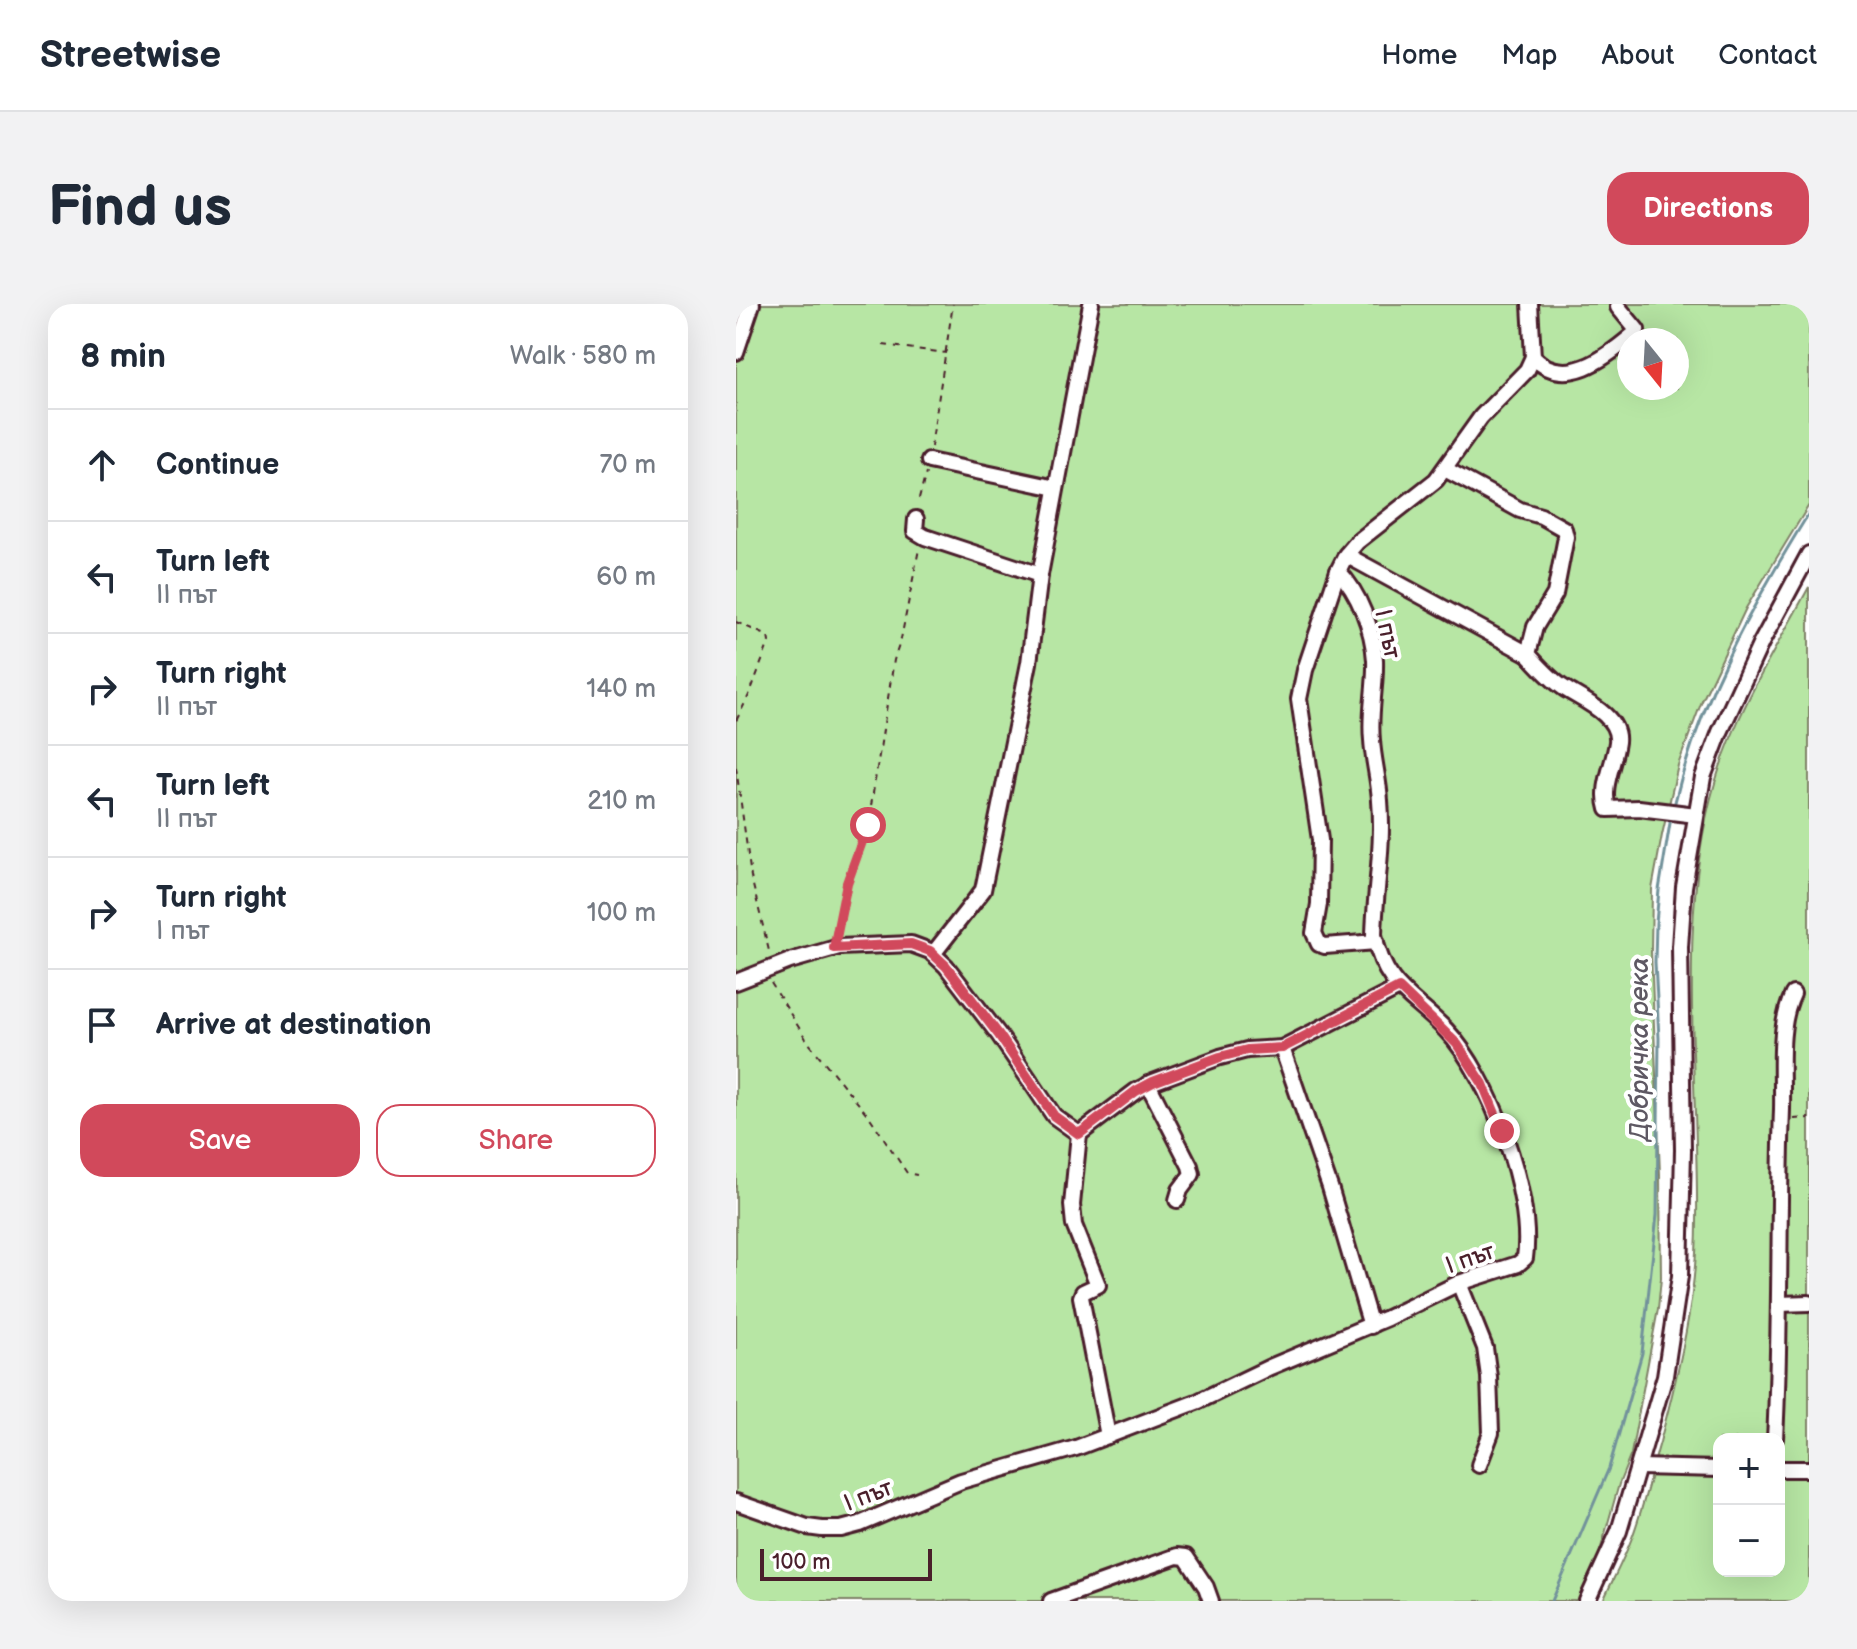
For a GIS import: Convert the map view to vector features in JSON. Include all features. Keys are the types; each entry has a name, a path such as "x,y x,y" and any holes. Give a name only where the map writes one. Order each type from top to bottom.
{"street":[{"path":"736,352 752,304"},
{"path":"933,954 983,890 1029,663 1040,575 1091,304"},
{"path":"1376,942 1325,946 1319,944 1314,933 1319,904 1320,840 1299,699 1305,670 1346,555 1357,542 1419,496 1445,469 1481,417 1527,370 1533,357 1530,304"},
{"path":"1533,357 1542,366 1556,372 1592,364 1619,347 1637,330 1618,307"},
{"path":"929,461 1056,488"},
{"path":"1445,469 1520,510 1541,516 1564,529 1566,537 1555,594 1535,627 1528,654"},
{"path":"916,519 915,531 925,537 1040,575"},
{"path":"1587,1601 1619,1531 1639,1467 1665,1376 1680,1276 1683,1150 1680,947 1684,887 1703,777 1761,643 1809,554"},
{"path":"1346,555 1528,654 1554,681 1589,702 1612,722 1618,735 1606,782 1608,809 1645,809 1696,815"},
{"name":"І път","path":"736,1502 807,1527 841,1529 961,1481 1051,1456 1199,1401 1270,1367 1371,1326 1459,1283 1518,1264 1525,1258 1518,1181 1483,1084 1447,1031 1399,988 1386,968 1376,942 1375,901 1381,836 1371,718 1375,662 1368,626 1360,606 1349,582 1338,571"},
{"path":"736,982 834,948 911,944 933,954 946,966 999,1035 1054,1116 1079,1134"},
{"path":"1108,1436 1081,1297 1083,1292 1098,1285 1078,1239 1073,1215 1079,1134 1148,1084 1220,1057 1247,1050 1282,1048 1399,988"},
{"path":"1775,1433 1778,1208 1784,1055 1786,1010 1793,994"},
{"path":"1282,1048 1330,1187 1371,1326"},
{"path":"1148,1084 1192,1174 1177,1200"},
{"path":"1459,1283 1485,1348 1489,1377 1491,1433 1479,1465"},
{"path":"1779,1304 1809,1303"},
{"path":"1639,1467 1713,1469"},
{"path":"1785,1469 1809,1469"},
{"path":"1051,1601 1182,1556 1186,1557 1206,1587 1211,1601"}],"path":[{"path":"919,499 929,461 953,304"},
{"path":"883,345 947,353"},
{"path":"834,948 847,883 868,825 894,660 920,546 925,537"},
{"path":"736,622 768,636 769,642 736,721"},
{"path":"736,767 751,877 769,970 808,1042 871,1119 907,1173 917,1175"}],"green space":[{"path":"736,304 1809,304 1809,505 1746,608 1702,701 1678,765 1652,889 1651,952 1660,1174 1661,1278 1658,1309 1631,1454 1599,1555 1580,1601 736,1601"},
{"path":"1809,587 1809,1601 1603,1601 1641,1512 1686,1333 1694,1278 1697,1222 1692,1000 1696,889 1703,835 1715,783 1733,732"}],"waterway":[{"name":"Добричка река","path":"1674,806 1698,728 1730,654 1767,583 1809,513"},
{"name":"Добричка река","path":"1552,1601 1609,1468 1642,1353 1657,1215 1659,1038 1656,923 1671,817"}],"route":[{"path":"868,825 847,883 834,948 911,944 930,951 946,966 999,1035 1054,1116 1079,1134 1136,1091 1153,1082 1220,1057 1247,1050 1282,1048 1399,988 1447,1031 1470,1061 1502,1131"}]}
